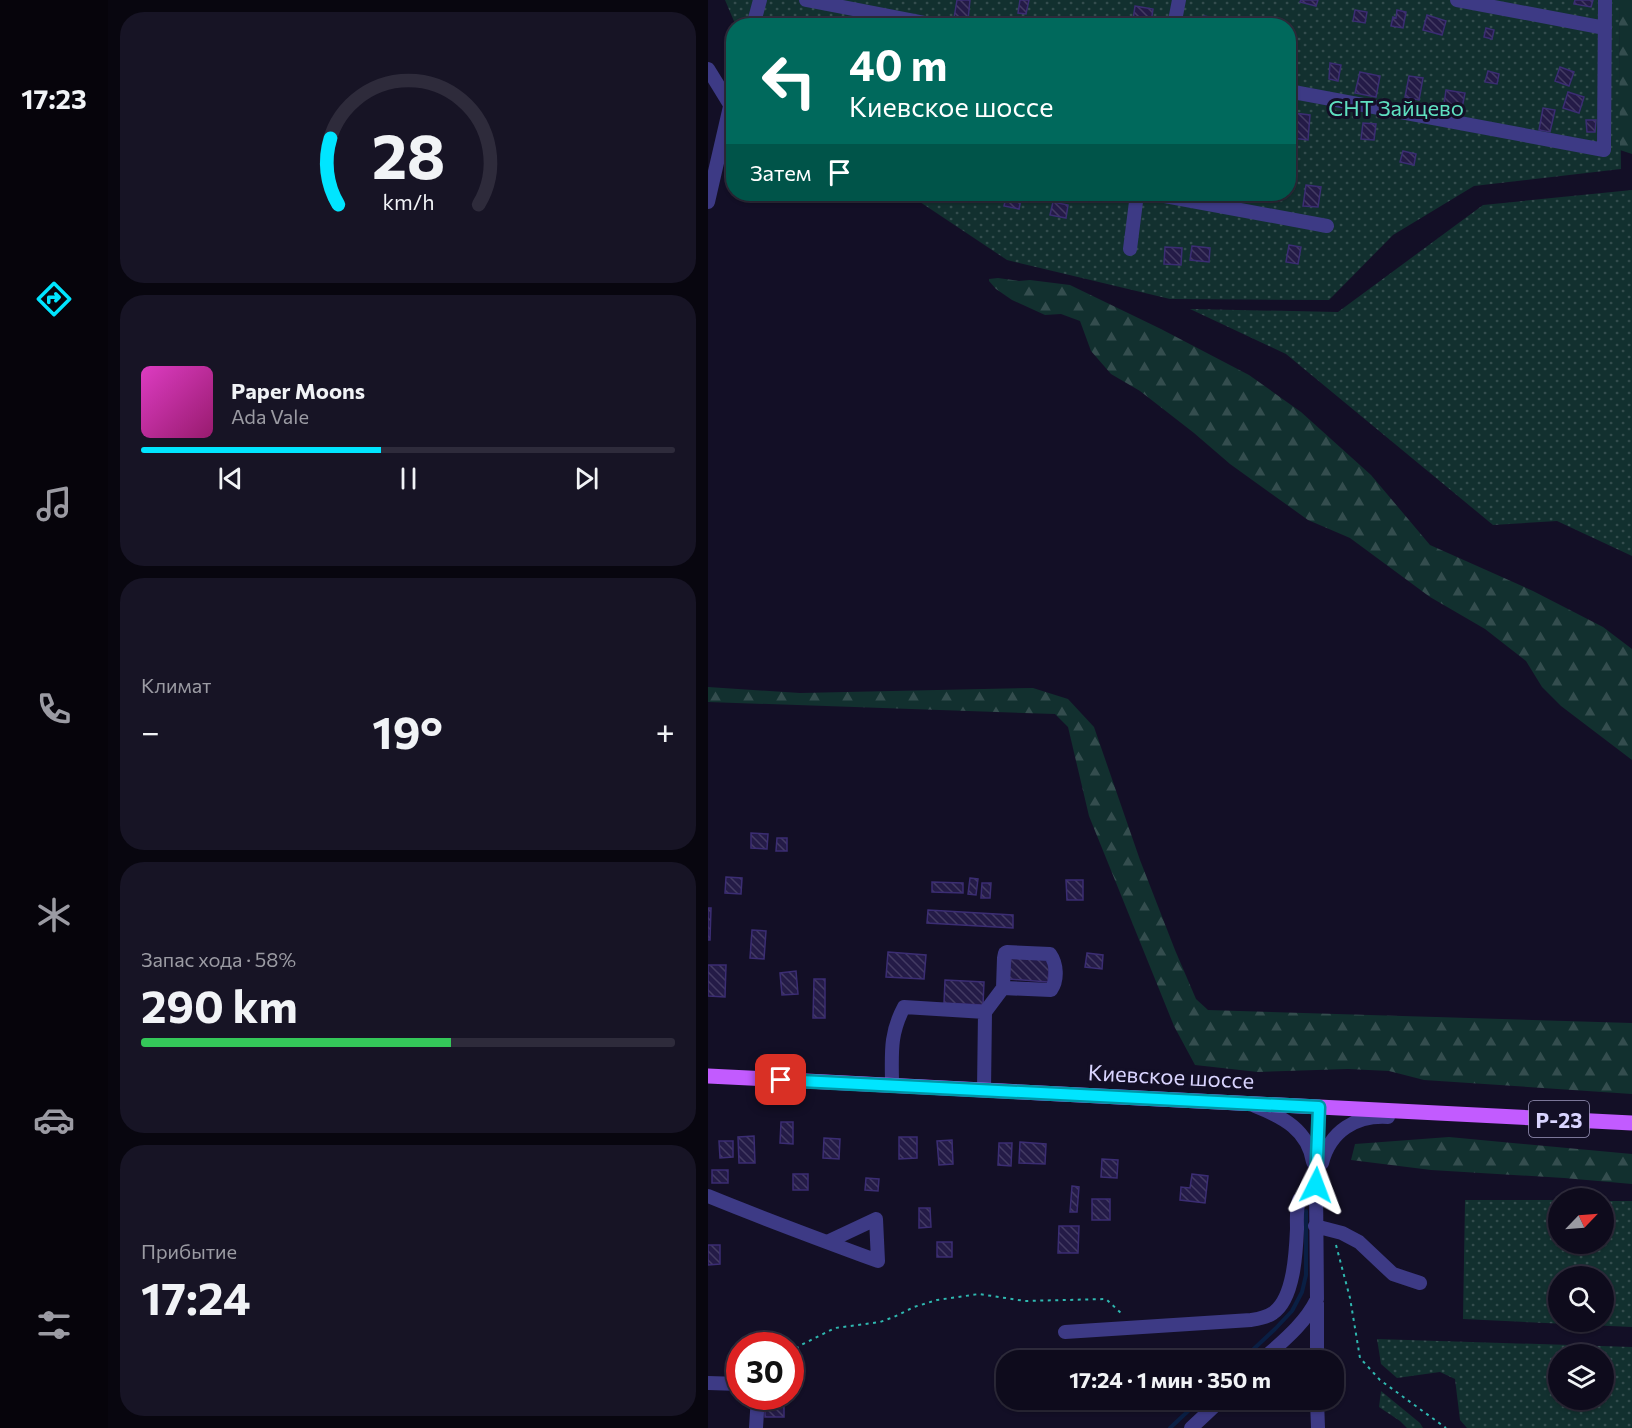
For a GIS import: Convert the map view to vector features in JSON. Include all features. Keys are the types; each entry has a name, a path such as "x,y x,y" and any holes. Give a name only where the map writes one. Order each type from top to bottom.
{"main road":[{"name":"Киевское шоссе","path":"708,1076 1632,1123"}],"street":[{"path":"755,18 760,0"},
{"path":"806,0 899,18"},
{"path":"1176,18 1179,0"},
{"path":"1457,0 1605,28"},
{"path":"1296,92 1604,150 1605,0"},
{"path":"708,69 726,98"},
{"path":"708,202 726,117"},
{"path":"1130,249 1136,201"},
{"path":"1192,201 1326,226"},
{"path":"984,1090 985,1012 1003,988"},
{"path":"892,1086 892,1042 896,1022 904,1007 985,1012"},
{"path":"1248,1102 1275,1114 1299,1131 1307,1142 1312,1156 1316,1191"},
{"path":"1317,1350 1316,1191 1319,1107"},
{"path":"1065,1332 1264,1318 1275,1312 1291,1287 1299,1200 1316,1191 1325,1151 1334,1137 1347,1126 1374,1116 1445,1120 1486,1115"},
{"path":"708,1196 826,1242"},
{"path":"1316,1226 1342,1233 1359,1242 1393,1274 1420,1283"},
{"path":"1273,1350 1301,1323 1317,1299"},
{"path":"708,1383 726,1384"},
{"path":"756,1428 757,1410"},
{"path":"1191,1428 1210,1410"},
{"path":"1317,1410 1317,1428"}],"path":[{"path":"1332,1230 1350,1298 1360,1358 1380,1380 1446,1428"},
{"path":"804,1344 835,1328 880,1322 937,1300 979,1294 1025,1301 1107,1299 1132,1328"}],"green space":[{"name":"СНТ Зайцево","path":"725,0 1619,0 1621,169 1474,186 1393,235 1329,300 1170,299 1007,260 918,201 1296,201 1296,18 733,18"},
{"path":"1619,0 1632,0 1632,154 1620,150"},
{"path":"1632,190 1632,556 1557,521 1493,525 1286,354 1190,309 1338,312 1483,205"},
{"path":"989,279 1070,285 1249,375 1301,412 1371,475 1430,545 1533,591 1603,627 1632,649 1632,760 1561,706 1542,687 1526,661 1485,629 1430,597 1350,538 1308,520 1230,464 1140,391 1111,374 1091,351 1080,321 1061,314 1045,315 1012,300 989,281"},
{"path":"708,687 800,693 1033,688 1068,699 1094,727 1140,860 1175,950 1196,999 1208,1010 1632,1023 1632,1094 1424,1080 1389,1071 1348,1069 1258,1072 1195,1065 1174,1026 1089,816 1068,727 1055,714 708,702"},
{"path":"1449,1137 1632,1154 1632,1184 1431,1170 1351,1160 1355,1144"},
{"path":"1465,1200 1548,1200 1548,1254 1614,1254 1614,1201 1632,1201 1632,1327 1614,1326 1614,1266 1548,1266 1548,1323 1463,1319"},
{"path":"1377,1339 1548,1344 1548,1410 1614,1410 1614,1346 1632,1347 1632,1428 1467,1428 1460,1420 1455,1379 1440,1372 1397,1378 1381,1364"},
{"path":"1381,1391 1423,1428 1407,1428 1379,1407"}],"building":[{"path":"957,0 970,0 968,18 954,18"},
{"path":"1020,0 1029,0 1026,14 1018,13"},
{"path":"1301,0 1318,0 1316,6 1300,2"},
{"path":"1575,0 1593,0 1591,7 1574,4"},
{"path":"1135,6 1153,9 1152,18 1133,18"},
{"path":"1355,10 1367,12 1365,23 1353,21"},
{"path":"1397,10 1406,12 1403,28 1391,26 1393,17 1396,18"},
{"path":"1427,15 1446,21 1442,35 1423,30"},
{"path":"1486,28 1494,30 1492,39 1484,37"},
{"path":"1330,63 1341,65 1338,81 1329,79"},
{"path":"1560,67 1574,72 1569,86 1555,81"},
{"path":"1488,71 1499,74 1497,84 1485,82"},
{"path":"1360,72 1380,76 1376,97 1355,93"},
{"path":"1409,76 1423,78 1419,100 1405,97"},
{"path":"1446,90 1465,93 1462,108 1444,104"},
{"path":"1568,92 1584,97 1579,113 1563,108"},
{"path":"1543,108 1555,110 1550,132 1539,130"},
{"path":"1296,113 1310,115 1308,140 1296,138"},
{"path":"1586,120 1596,120 1595,132 1587,132"},
{"path":"1363,123 1376,124 1374,140 1361,139"},
{"path":"1403,151 1416,154 1414,165 1400,162"},
{"path":"1306,185 1321,187 1318,207 1303,206"},
{"path":"1005,201 1021,201 1019,209 1004,206"},
{"path":"1053,202 1068,205 1066,218 1050,215"},
{"path":"1289,245 1301,247 1298,264 1286,262"},
{"path":"1192,246 1210,248 1209,262 1190,260"},
{"path":"1165,247 1182,248 1181,265 1164,264"},
{"path":"751,833 768,834 767,849 751,848"},
{"path":"777,838 787,838 787,851 776,851"},
{"path":"726,877 742,878 741,894 725,893"},
{"path":"970,878 978,879 976,895 968,894"},
{"path":"1066,880 1083,880 1083,900 1067,900"},
{"path":"932,882 963,883 963,893 932,892"},
{"path":"982,883 991,883 990,898 981,898"},
{"path":"708,908 711,908 710,940 708,940"},
{"path":"928,910 1013,915 1013,928 927,923"},
{"path":"752,930 766,931 764,959 750,958"},
{"path":"888,952 926,955 924,979 886,977"},
{"path":"1087,953 1103,955 1102,969 1085,967"},
{"path":"1011,957 1050,958 1048,982 1009,979"},
{"path":"708,965 726,965 725,997 708,996"},
{"path":"796,971 798,994 782,995 780,973"},
{"path":"814,979 825,979 825,1018 813,1018"},
{"path":"945,980 984,982 983,1005 944,1003"},
{"path":"781,1122 793,1122 793,1144 780,1143"},
{"path":"754,1136 755,1163 739,1163 738,1137"},
{"path":"899,1137 917,1137 917,1158 899,1159"},
{"path":"824,1138 840,1139 839,1159 823,1158"},
{"path":"952,1140 953,1164 939,1165 937,1141"},
{"path":"719,1141 733,1141 733,1157 720,1158"},
{"path":"1020,1142 1046,1144 1045,1164 1019,1163"},
{"path":"999,1143 1012,1143 1011,1166 998,1165"},
{"path":"1102,1159 1118,1160 1117,1178 1101,1177"},
{"path":"712,1170 728,1170 728,1183 712,1183"},
{"path":"793,1174 808,1174 808,1190 793,1190"},
{"path":"1192,1174 1208,1176 1205,1203 1180,1200 1181,1187 1190,1188"},
{"path":"866,1178 879,1179 878,1191 865,1190"},
{"path":"1072,1186 1079,1187 1077,1212 1070,1212"},
{"path":"1092,1199 1110,1199 1110,1220 1092,1220"},
{"path":"919,1208 930,1208 931,1227 919,1228"},
{"path":"1059,1226 1079,1226 1078,1253 1058,1253"},
{"path":"937,1242 952,1242 952,1257 937,1257"},
{"path":"708,1245 720,1245 720,1264 708,1265"},
{"path":"765,1410 784,1410 784,1417 765,1417"}],"waterway":[{"path":"1253,1350 1292,1311 1302,1292 1306,1275 1306,1211"},
{"path":"1170,1428 1189,1410"}],"route":[{"path":"781,1080 1319,1107 1316,1185"}]}
